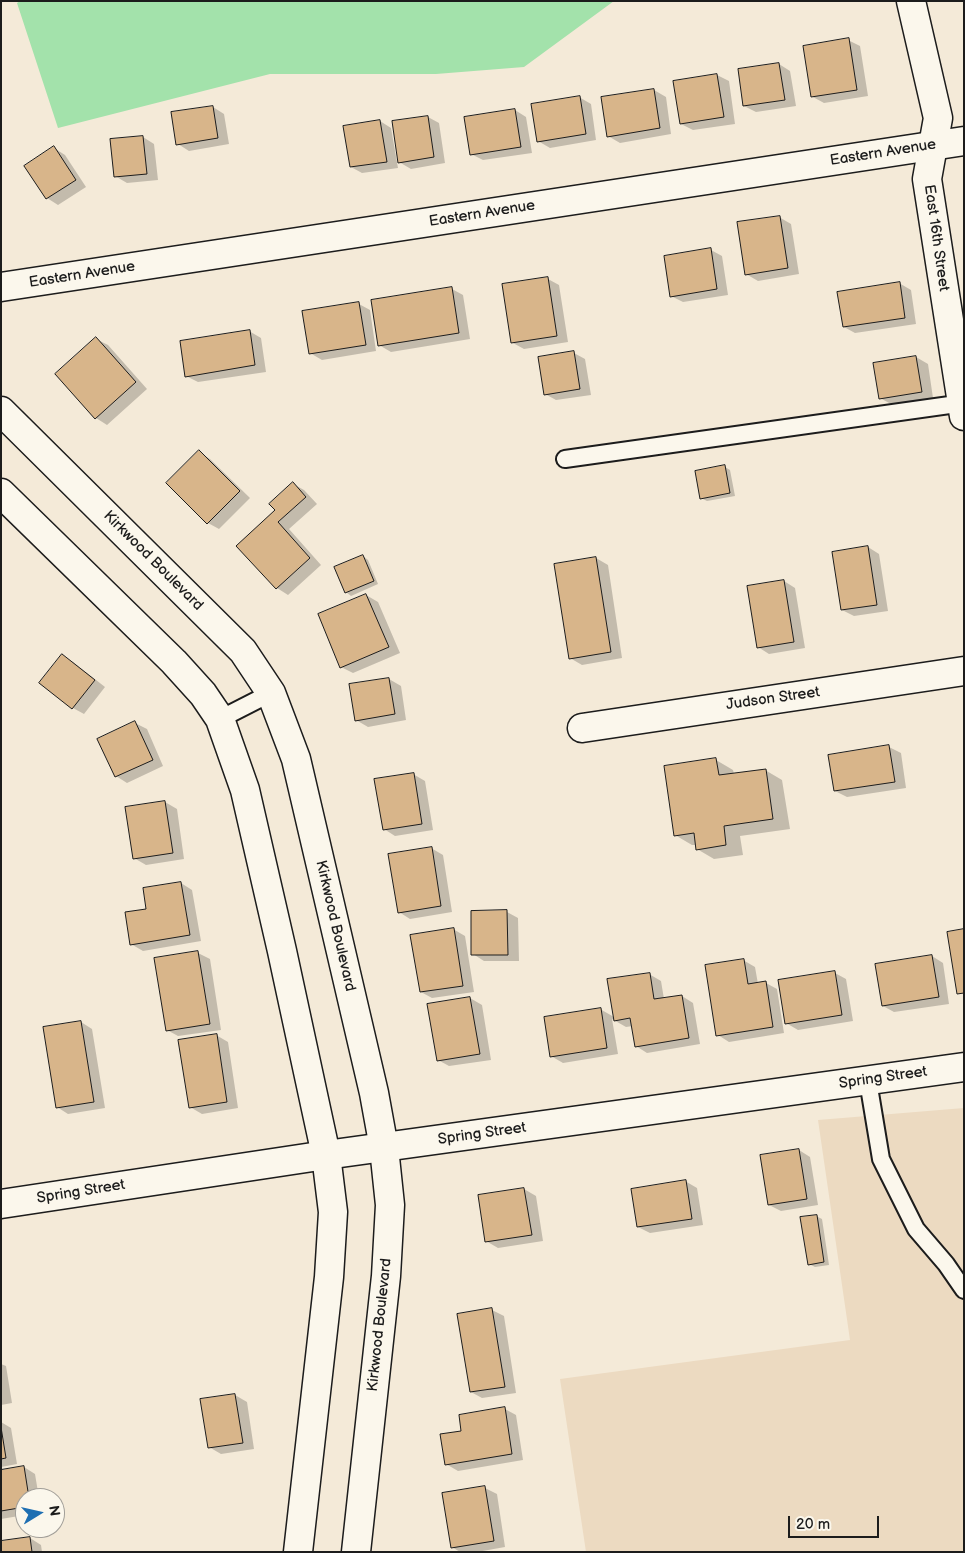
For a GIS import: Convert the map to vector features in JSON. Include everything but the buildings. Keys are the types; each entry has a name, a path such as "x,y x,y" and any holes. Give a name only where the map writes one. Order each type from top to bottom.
{"street":[{"name":"East 16th Street","path":"911,1 938,118 927,179 963,408"},
{"name":"Eastern Avenue","path":"1,287 964,141"},
{"name":"Kirkwood Boulevard","path":"1,411 243,651 271,693 296,759 374,1093 384,1148 390,1205 386,1276 356,1552"},
{"path":"1,493 174,662 203,694 220,719 245,790 326,1155 333,1212 328,1278 298,1552"},
{"name":"Judson Street","path":"582,728 964,671"},
{"name":"Spring Street","path":"1,1204 326,1155 964,1067"}],"lane":[{"path":"565,459 963,408"},
{"path":"220,719 271,693"},
{"path":"868,1081 881,1158 916,1229 946,1264 964,1290"}],"shaded area":[{"path":"964,1108 964,1552 586,1552 560,1379 850,1340 818,1120"}],"green space":[{"path":"20,1 614,1 524,67 436,74 270,74 58,128 17,3"}]}
